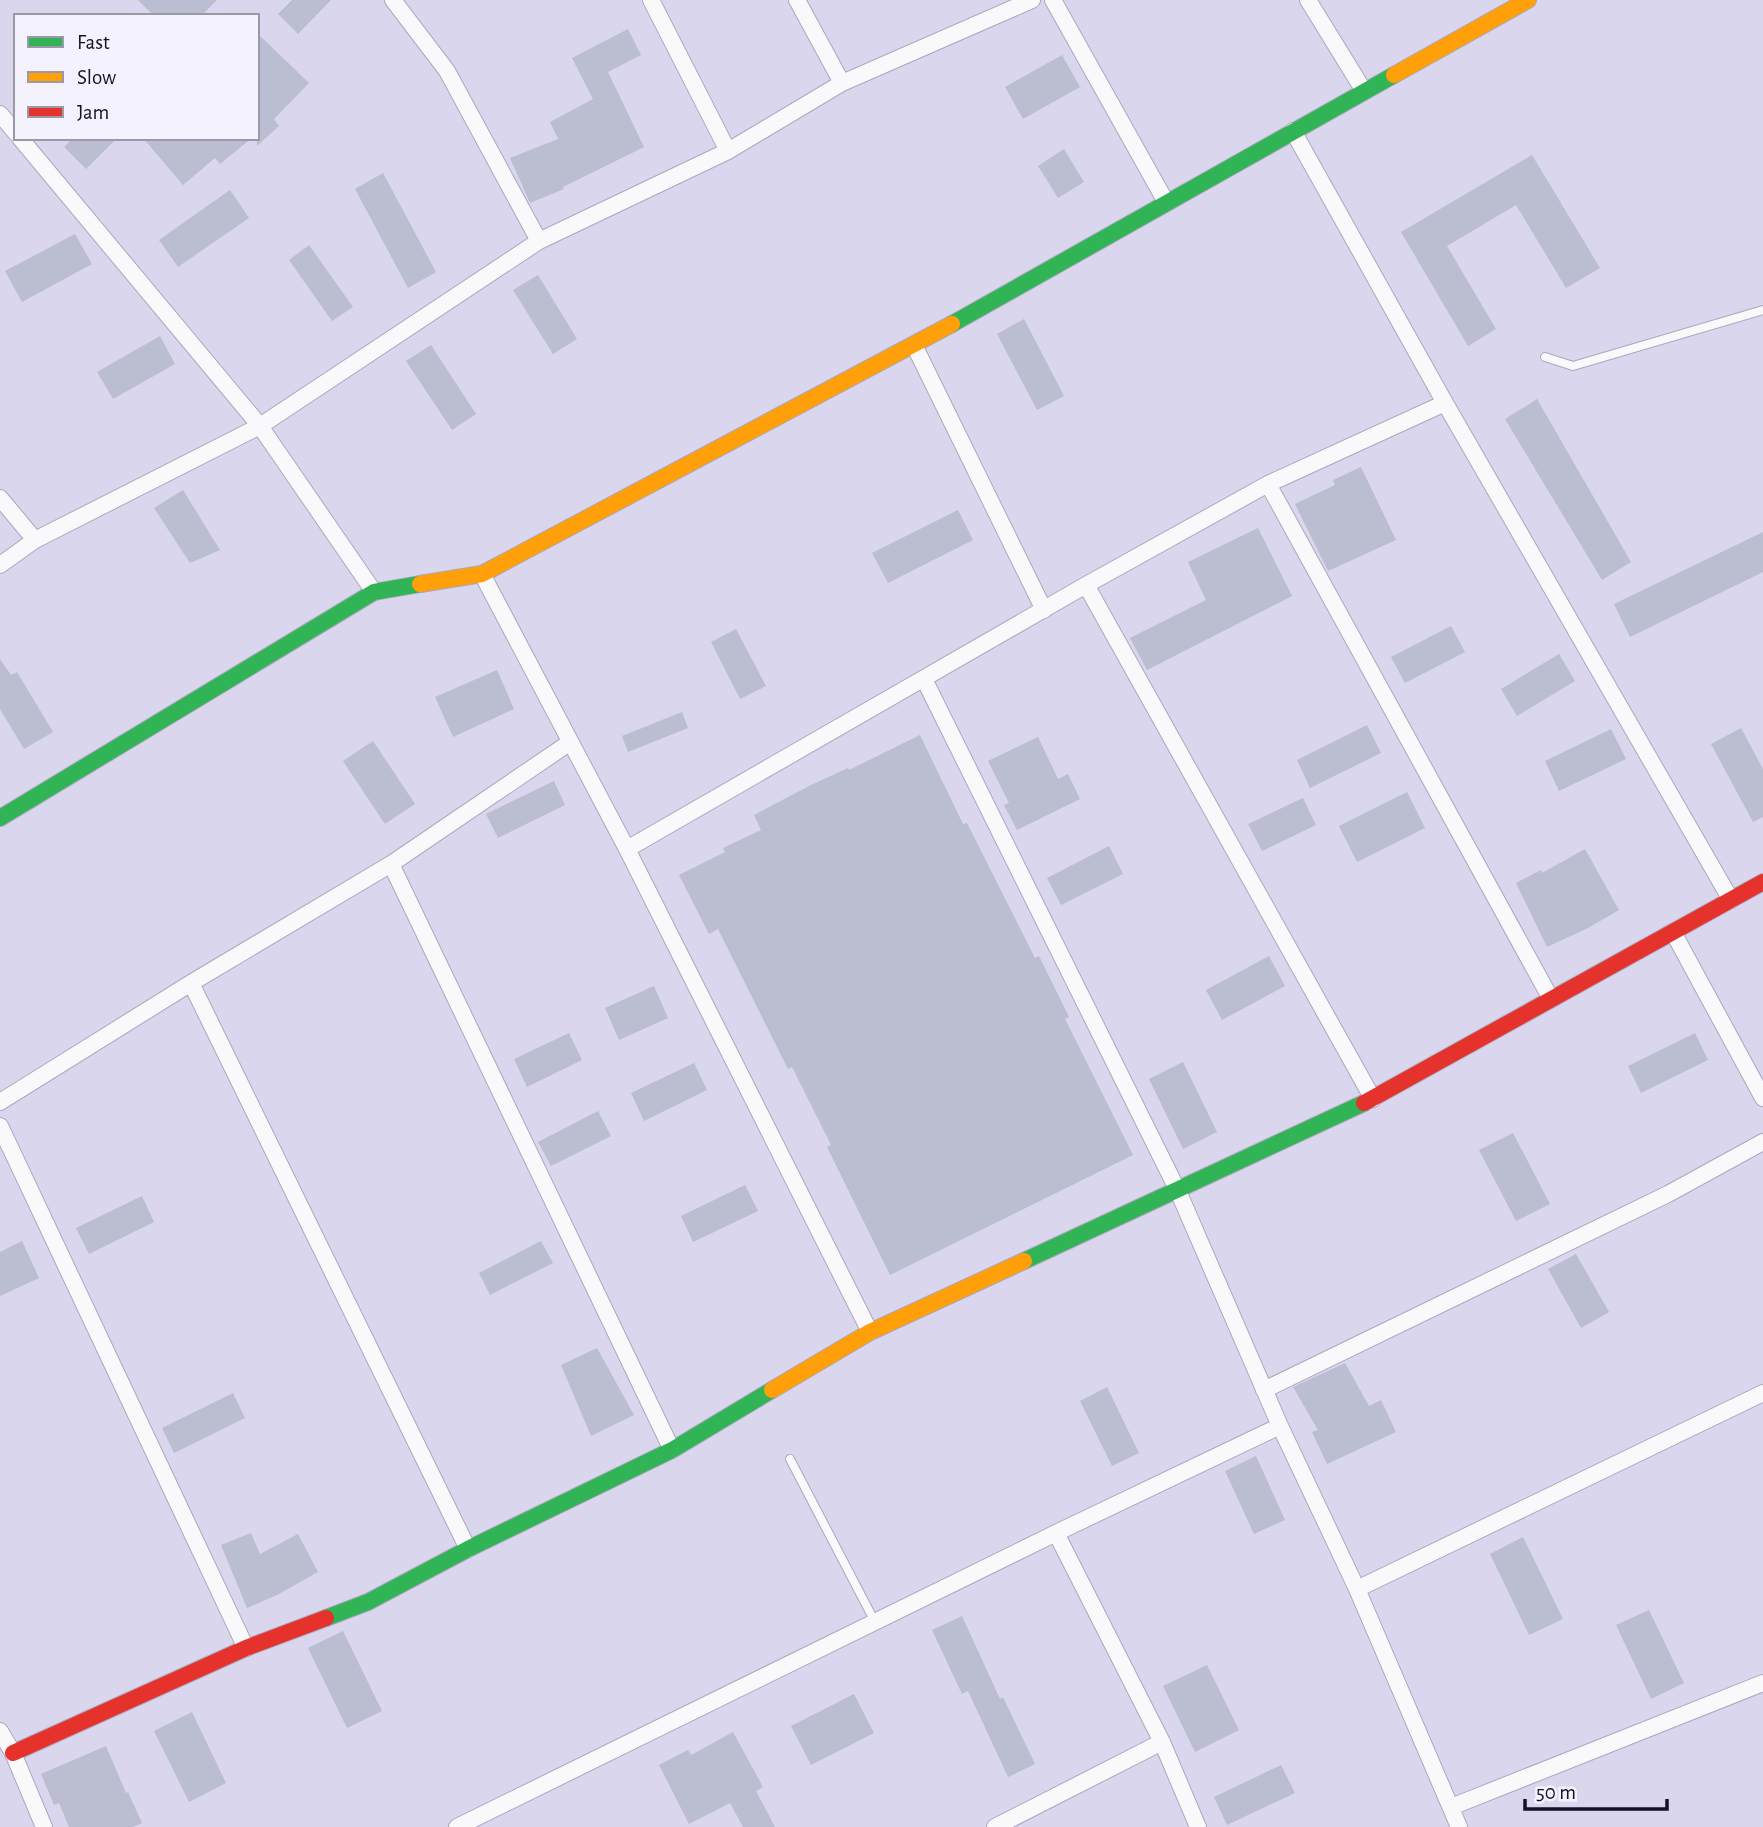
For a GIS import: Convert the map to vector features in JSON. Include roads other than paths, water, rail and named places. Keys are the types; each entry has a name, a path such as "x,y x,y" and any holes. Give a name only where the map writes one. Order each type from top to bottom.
{"street":[{"path":"393,0 447,71 539,241"},
{"path":"651,0 728,151"},
{"path":"797,0 842,83"},
{"path":"0,565 35,540 260,426 539,241 728,151 842,83 1032,0"},
{"path":"1053,0 1166,202"},
{"path":"1308,0 1364,91"},
{"path":"0,818 374,592 482,574 914,345 1528,0"},
{"path":"0,114 14,131"},
{"path":"1293,131 1445,403 1731,900"},
{"path":"22,140 260,426 374,592"},
{"path":"914,345 1044,610"},
{"path":"627,849 1086,585 1268,484 1445,403"},
{"path":"1268,484 1551,999"},
{"path":"0,498 35,540"},
{"path":"482,574 627,849 870,1332"},
{"path":"1086,585 1373,1099"},
{"path":"924,679 1178,1191 1280,1426 1357,1589 1459,1827"},
{"path":"0,1102 191,983 391,864 569,743"},
{"path":"391,864 672,1450"},
{"path":"13,1753 246,1648 368,1602 468,1549 672,1450 870,1332 1373,1099 1763,882"},
{"path":"1673,932 1763,1098"},
{"path":"191,983 468,1549"},
{"path":"0,1126 246,1648"},
{"path":"1264,1390 1668,1194 1763,1142"},
{"path":"1357,1589 1763,1393"},
{"path":"457,1827 1280,1426"},
{"path":"1056,1533 1162,1742 1198,1827"},
{"path":"1451,1807 1763,1683"},
{"path":"0,1731 13,1753 44,1827"},
{"path":"995,1827 1162,1742"}],"lane":[{"path":"1545,357 1573,366 1763,310"},
{"path":"790,1459 875,1622"}]}
